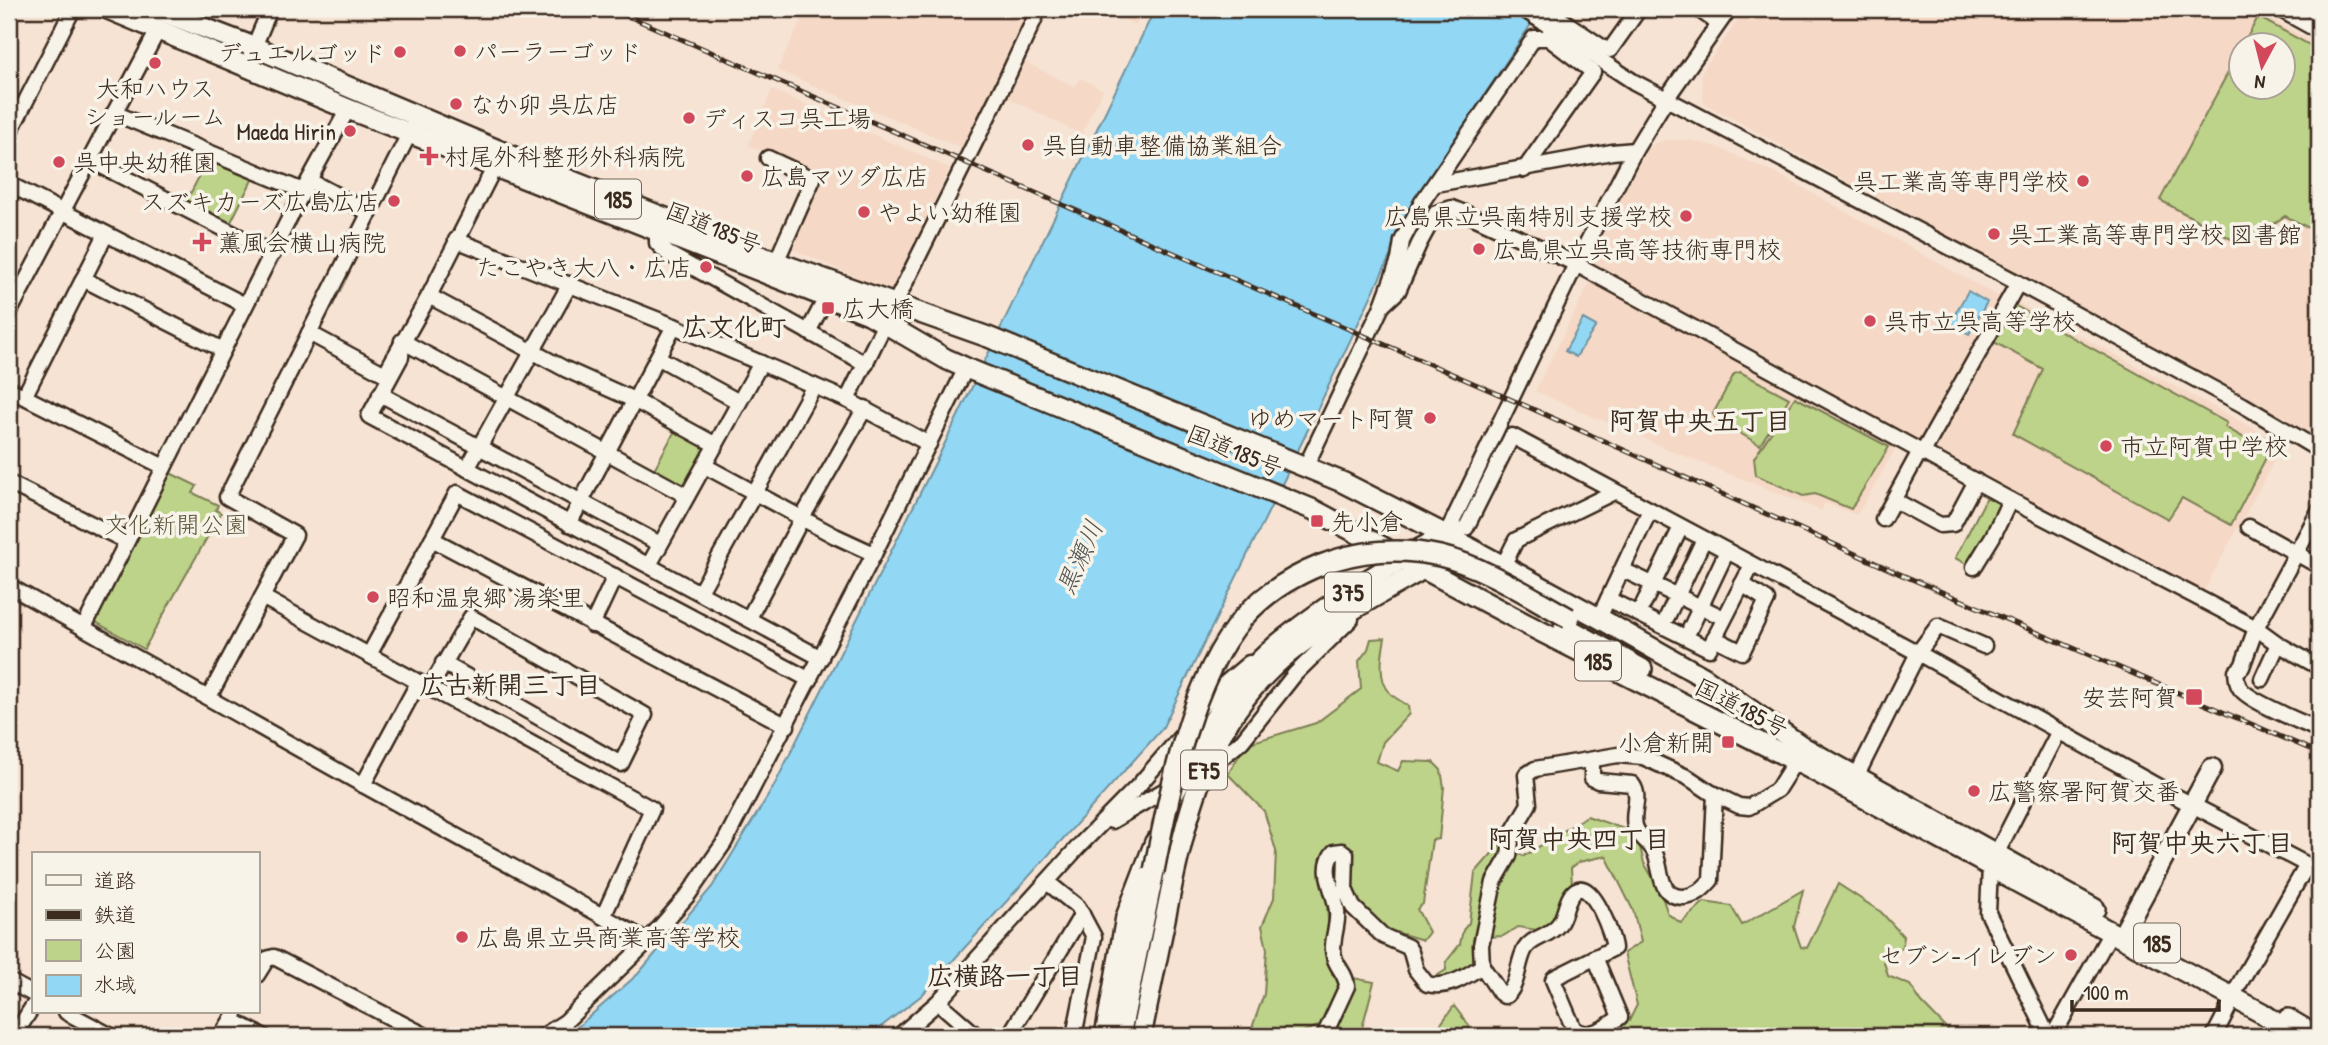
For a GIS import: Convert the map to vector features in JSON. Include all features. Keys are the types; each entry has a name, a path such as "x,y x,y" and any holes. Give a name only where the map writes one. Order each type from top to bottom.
{"highway":[{"name":"国道185号","path":"108,9 348,109 414,124 552,173 776,262 988,337 1301,464 1446,535 1705,678 1799,754 1856,777 1993,860"},
{"name":"国道185号","path":"155,9 254,47 495,166 886,323 968,369 1292,499 1423,569 1799,754 2120,932 2317,1036"},
{"name":"375","path":"1296,630 1402,557 1446,535"},
{"name":"375","path":"1397,584 1423,569 1446,535"},
{"path":"1130,1036 1181,753 1206,681 1217,657 1244,617 1278,587 1298,574 1336,559 1379,551 1423,553 1455,560 1492,576 1567,622 1799,754"},
{"name":"E75","path":"1141,1036 1193,795 1224,728 1241,703 1277,664 1294,650 1397,584"},
{"name":"E75","path":"1105,1036 1126,917 1173,796 1206,730 1232,693 1265,655 1296,630"},
{"path":"1120,1036 1159,872"},
{"name":"国道185号","path":"2235,994 2297,1036"}],"main road":[{"path":"2120,932 2212,768"}],"street":[{"path":"9,134 73,9"},
{"path":"247,66 270,9"},
{"path":"847,400 993,108 1039,9"},
{"path":"1522,9 1610,50 1639,9"},
{"path":"1698,9 1718,23"},
{"path":"1446,535 1576,264 1635,150 1666,99 1728,9"},
{"path":"2279,9 2319,31"},
{"path":"1545,21 1634,82 2018,283 2243,405 2319,450"},
{"path":"1524,170 1593,72 1548,38 1545,21"},
{"path":"1301,464 1382,306 1399,260 1402,241 1422,202 1545,21"},
{"path":"9,313 158,30"},
{"path":"84,628 306,186 348,109"},
{"path":"114,113 370,213"},
{"path":"209,697 295,535 227,497 414,124"},
{"path":"1436,184 1635,150"},
{"path":"768,159 813,179 776,262"},
{"path":"90,160 273,254"},
{"path":"309,334 385,374 429,296 495,166"},
{"path":"9,184 245,306"},
{"path":"1382,306 1398,291 1436,213 1452,208 1576,264 2010,500 2256,628 2278,644 2318,664"},
{"path":"657,231 657,243 667,253 866,363"},
{"path":"24,397 106,234"},
{"path":"456,240 847,400 929,444"},
{"path":"83,279 223,350"},
{"path":"1884,519 2018,283"},
{"path":"467,469 570,285"},
{"path":"429,296 565,369 634,400 716,445"},
{"path":"808,332 826,298"},
{"path":"569,523 674,327"},
{"path":"402,341 401,357 369,416 821,658"},
{"path":"402,341 687,496"},
{"path":"659,358 739,402"},
{"path":"649,565 761,363"},
{"path":"543,1036 568,1029 688,895 724,844 787,726 968,369"},
{"path":"700,592 814,386"},
{"path":"9,389 164,467"},
{"path":"380,394 660,544"},
{"path":"749,618 865,408"},
{"path":"1446,535 1466,528 1512,436 2313,868 2235,994 2214,1036"},
{"path":"705,466 874,554"},
{"path":"1894,500 1941,525 1953,524 1976,481"},
{"path":"9,482 126,541"},
{"path":"1503,566 1516,540 1614,492"},
{"path":"369,655 457,493 810,680"},
{"path":"1974,567 2010,500"},
{"path":"1599,618 1650,510"},
{"path":"2319,512 2256,628 2244,662 2236,672 2241,691 2319,730"},
{"path":"1643,605 1681,527"},
{"path":"2249,527 2319,566"},
{"path":"432,539 787,726"},
{"path":"1667,617 1704,540"},
{"path":"1690,629 1727,551"},
{"path":"1608,599 1709,649 1752,565"},
{"path":"1623,570 1724,618"},
{"path":"592,625 615,576"},
{"path":"1221,758 1242,741 1318,650 1359,612 1397,584"},
{"path":"1714,638 1742,652 1767,600 1742,584"},
{"path":"9,586 648,941"},
{"path":"262,597 652,809 603,917"},
{"path":"363,785 424,685 443,663 471,617 645,715 621,764 443,663"},
{"path":"1856,777 1918,653 1938,626 1984,646"},
{"path":"899,1036 938,1003 1080,845 1146,778 1204,703 1256,657 1296,630"},
{"path":"2262,679 2278,644"},
{"path":"2059,731 1993,860 1988,913 2050,1036 2120,932"},
{"path":"1595,957 1620,1017 1599,1030 1582,1034 1576,1032 1573,1027 1553,980 1595,957 1614,948 1595,898 1589,891 1582,888 1577,890 1571,896 1559,924 1549,934 1527,946 1507,995 1500,993 1482,966 1481,945 1494,882 1509,856 1512,833 1530,804 1526,775 1535,769 1618,755 1643,757 1689,778 1739,806 1749,807 1777,790 1799,754"},
{"path":"1592,761 1592,778 1598,781 1632,783 1636,788 1634,824 1637,833 1653,849 1666,890 1674,896 1695,894 1711,880 1715,794"},
{"path":"1080,845 1120,816 1165,790"},
{"path":"1324,1036 1347,986 1346,977 1334,956 1337,911 1327,868 1334,852 1342,851 1346,854 1344,883 1353,908 1383,936 1408,947 1416,970 1427,984 1438,986 1452,983 1482,966"},
{"path":"1047,882 1070,900 1082,914 1094,937 1074,1036"},
{"path":"1009,1036 1082,914"},
{"path":"259,972 267,959 274,957 425,1036"},
{"path":"9,982 32,994"},
{"path":"938,1003 977,1036"},
{"path":"14,1036 32,1008"},
{"path":"70,1014 111,1036"},
{"path":"221,1036 234,1016 262,1036"},
{"path":"393,1036 411,1029"}],"shaded area":[{"path":"807,9 1032,9 965,149 777,70"},
{"path":"1103,9 1143,9 1135,25"},
{"name":"呉工業高等専門学校","path":"1746,9 2253,9 2295,32 2226,32 2226,102 2296,102 2296,32 2319,45 2319,439 1704,103 1701,73"},
{"path":"1021,60 1075,87 1080,78 1103,90 1081,134 1004,96"},
{"name":"やよい幼稚園","path":"772,90 949,168 893,293 783,245 815,175 748,145"},
{"name":"呉市立呉高等学校","path":"1688,140 1717,147 1783,177 2003,299 1921,442 1587,265 1648,150 1655,143"},
{"path":"1591,280 1897,446 1857,515 1825,503 1821,510 1677,453 1535,391"},
{"name":"市立阿賀中学校","path":"2011,299 2283,444 2202,594 1929,447"}],"green space":[{"path":"2258,17 2286,32 2250,32"},
{"path":"2296,38 2319,50 2317,232 2285,216 2242,245 2160,200 2226,76 2226,102 2296,102"},
{"path":"209,157 254,176 229,226 185,204"},
{"path":"2014,305 2227,423 2225,427 2269,452 2231,525 2182,498 2168,519 2013,434 2043,369 1994,342"},
{"path":"1740,372 1789,398 1760,445 1716,419 1713,414 1734,374"},
{"path":"1795,397 1889,447 1851,509 1815,494 1803,496 1756,475 1754,458"},
{"path":"677,427 708,444 688,488 652,473"},
{"name":"文化新開公園","path":"166,471 197,486 193,493 218,505 216,510 221,513 144,649 94,621"},
{"path":"1988,495 2001,502 2002,506 1970,566 1955,558"},
{"path":"1385,638 1383,681 1392,695 1408,706 1409,714 1383,742 1377,762 1398,771 1403,761 1433,762 1441,770 1444,787 1439,839 1432,840 1423,904 1417,909 1429,932 1423,940 1389,930 1348,911 1327,905 1332,974 1374,982 1361,1032 1341,1036 1318,1026 1292,1036 1254,1036 1253,1025 1264,994 1267,949 1262,926 1274,898 1276,851 1264,811 1228,774 1246,744 1316,723 1361,689 1359,661 1368,649 1371,639"},
{"path":"1587,816 1630,831 1659,888 1668,914 1681,923 1704,902 1731,906 1742,925 1803,890 1794,927 1801,947 1807,948 1838,884 1881,912 1904,937 1902,948 1884,962 1888,976 1910,985 1922,1003 1954,1036 1599,1036 1629,1021 1637,1005 1624,953 1641,942 1633,910 1606,856 1579,862 1571,868 1572,884 1564,893 1558,914 1543,931 1518,927 1503,936 1488,937 1469,967 1456,975 1437,981 1438,975 1446,970 1446,962 1460,944 1463,930 1469,923 1475,873 1501,843 1524,856"},
{"path":"1454,1006 1477,1036 1432,1036"}],"water":[{"name":"黒瀬川","path":"1155,9 1541,9 1420,193 1162,729 922,995 869,1036 567,1036 638,974 712,887 774,786 943,447"},
{"path":"1968,291 1987,302 1969,334 1950,323"},
{"path":"1583,319 1596,326 1576,357 1565,351"}],"railway":[{"path":"612,9 1526,406 1900,574 2319,753"}],"place":[{"name":"パーラーゴッド","path":"460,51"},
{"name":"デュエルゴッド","path":"400,52"},
{"name":"大和ハウス ショールーム","path":"155,63"},
{"name":"なか卯 呉広店","path":"456,104"},
{"name":"ディスコ呉工場","path":"689,118"},
{"name":"Maeda Hirin","path":"350,131"},
{"name":"呉自動車整備協業組合","path":"1028,145"},
{"name":"村尾外科整形外科病院","path":"429,156"},
{"name":"呉中央幼稚園","path":"59,162"},
{"name":"広島マツダ広店","path":"747,176"},
{"name":"呉工業高等専門学校","path":"2083,181"},
{"name":"スズキカーズ広島広店","path":"394,201"},
{"name":"やよい幼稚園","path":"864,212"},
{"name":"広島県立呉南特別支援学校","path":"1686,216"},
{"name":"呉工業高等専門学校 図書館","path":"1994,234"},
{"name":"薫風会横山病院","path":"202,242"},
{"name":"広島県立呉高等技術専門校","path":"1479,249"},
{"name":"たこやき大八・広店","path":"706,267"},
{"name":"広大橋","path":"828,308"},
{"name":"呉市立呉高等学校","path":"1870,321"},
{"name":"ゆめマート阿賀","path":"1430,418"},
{"name":"市立阿賀中学校","path":"2106,446"},
{"name":"先小倉","path":"1317,521"},
{"name":"昭和温泉郷 湯楽里","path":"373,597"},
{"name":"安芸阿賀","path":"2194,697"},
{"name":"小倉新開","path":"1728,742"},
{"name":"広警察署阿賀交番","path":"1974,791"},
{"name":"広島県立呉商業高等学校","path":"462,937"},
{"name":"セブン-イレブン","path":"2071,955"}],"district":[{"name":"広文化町","path":"734,326"},
{"name":"阿賀中央五丁目","path":"1700,420"},
{"name":"広古新開三丁目","path":"510,684"},
{"name":"阿賀中央四丁目","path":"1579,838"},
{"name":"阿賀中央六丁目","path":"2202,842"},
{"name":"広横路一丁目","path":"1005,975"}]}
